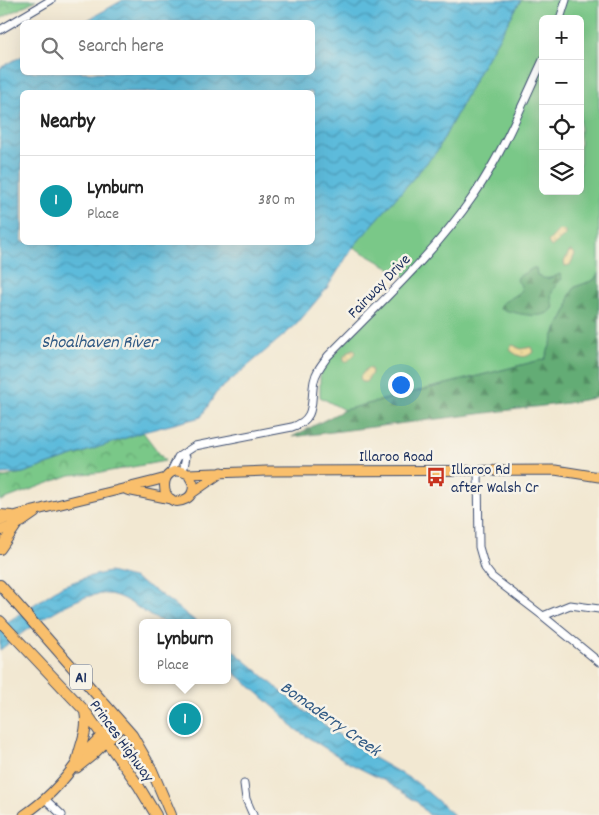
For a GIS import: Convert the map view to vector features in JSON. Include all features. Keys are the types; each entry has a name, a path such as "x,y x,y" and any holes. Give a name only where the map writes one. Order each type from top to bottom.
{"highway":[{"path":"0,515 15,520 0,550"},
{"name":"Princes Highway","path":"0,586 132,735 151,768 171,815"},
{"name":"Princes Highway","path":"0,621 84,710 138,785 156,815"},
{"path":"75,766 87,722 84,710"}],"main road":[{"name":"Illaroo Road","path":"0,531 15,520 39,510 72,500 124,490 178,471 185,473 555,470 599,477"},
{"name":"Illaroo Road","path":"124,490 180,501 185,500 223,472"},
{"path":"185,473 193,483 192,493"},
{"path":"168,476 164,487 165,492 171,499"},
{"name":"Illaroo Road","path":"0,521 15,520"},
{"path":"24,815 45,799 75,766 121,722"}],"street":[{"path":"0,30 51,0"},
{"path":"561,15 566,0"},
{"name":"Fairway Drive","path":"183,454 195,446 292,427 308,418 312,405 314,381 320,366 424,258 474,195 498,154 539,68"},
{"path":"168,476 178,457 183,454 186,457 185,473"},
{"path":"478,470 479,547 485,568 492,577 599,662"},
{"path":"543,616 570,605 599,609"},
{"path":"244,784 246,799 253,815"},
{"path":"45,799 62,815"}],"green space":[{"path":"0,0 36,0 0,19"},
{"path":"521,0 599,0 599,272 594,280 575,287 569,297 568,307 556,330 545,359 344,410 320,397 320,375 330,358 408,278 353,247 437,151 481,68"},
{"path":"536,268 537,275 543,278 551,278 560,274 562,279 554,288 551,299 554,307 550,312 529,315 500,309 500,305 522,290 517,281 518,277"},
{"path":"599,272 599,397 567,403 292,437 344,410 545,359 556,330 568,307 569,297 575,287 594,280"},
{"path":"143,432 165,461 105,472 70,475 0,501 0,478 23,473"}],"sand":[{"path":"559,230 565,231 565,236 551,247 548,242"},
{"path":"572,251 575,254 570,265 565,266 564,262 569,252"},
{"path":"513,345 521,349 531,347 533,352 524,357 519,356 511,351 510,347"},
{"path":"354,349 356,353 348,361 344,361 344,356"},
{"path":"367,368 371,369 372,373 366,382 362,382 360,377"}],"water":[{"name":"Shoalhaven River","path":"123,0 521,0 481,68 437,151 353,247 327,288 297,324 216,393 201,417 143,432 23,473 0,474 0,68 20,57 20,75 315,75 315,20 88,20"},
{"path":"109,572 133,578 156,591 193,619 156,619 117,596 104,594 88,596 72,602 39,621 0,650 0,627 62,586"},
{"path":"231,649 304,711 372,757 416,782 454,815 429,815 417,802 385,781 349,763 295,729 282,714 231,670"}],"place":[{"name":"Illaroo Rd after Walsh Cr","path":"436,477"},
{"name":"Lynburn","path":"185,719"}],"water label":[{"name":"Bomaderry Creek","path":"331,718"}]}
